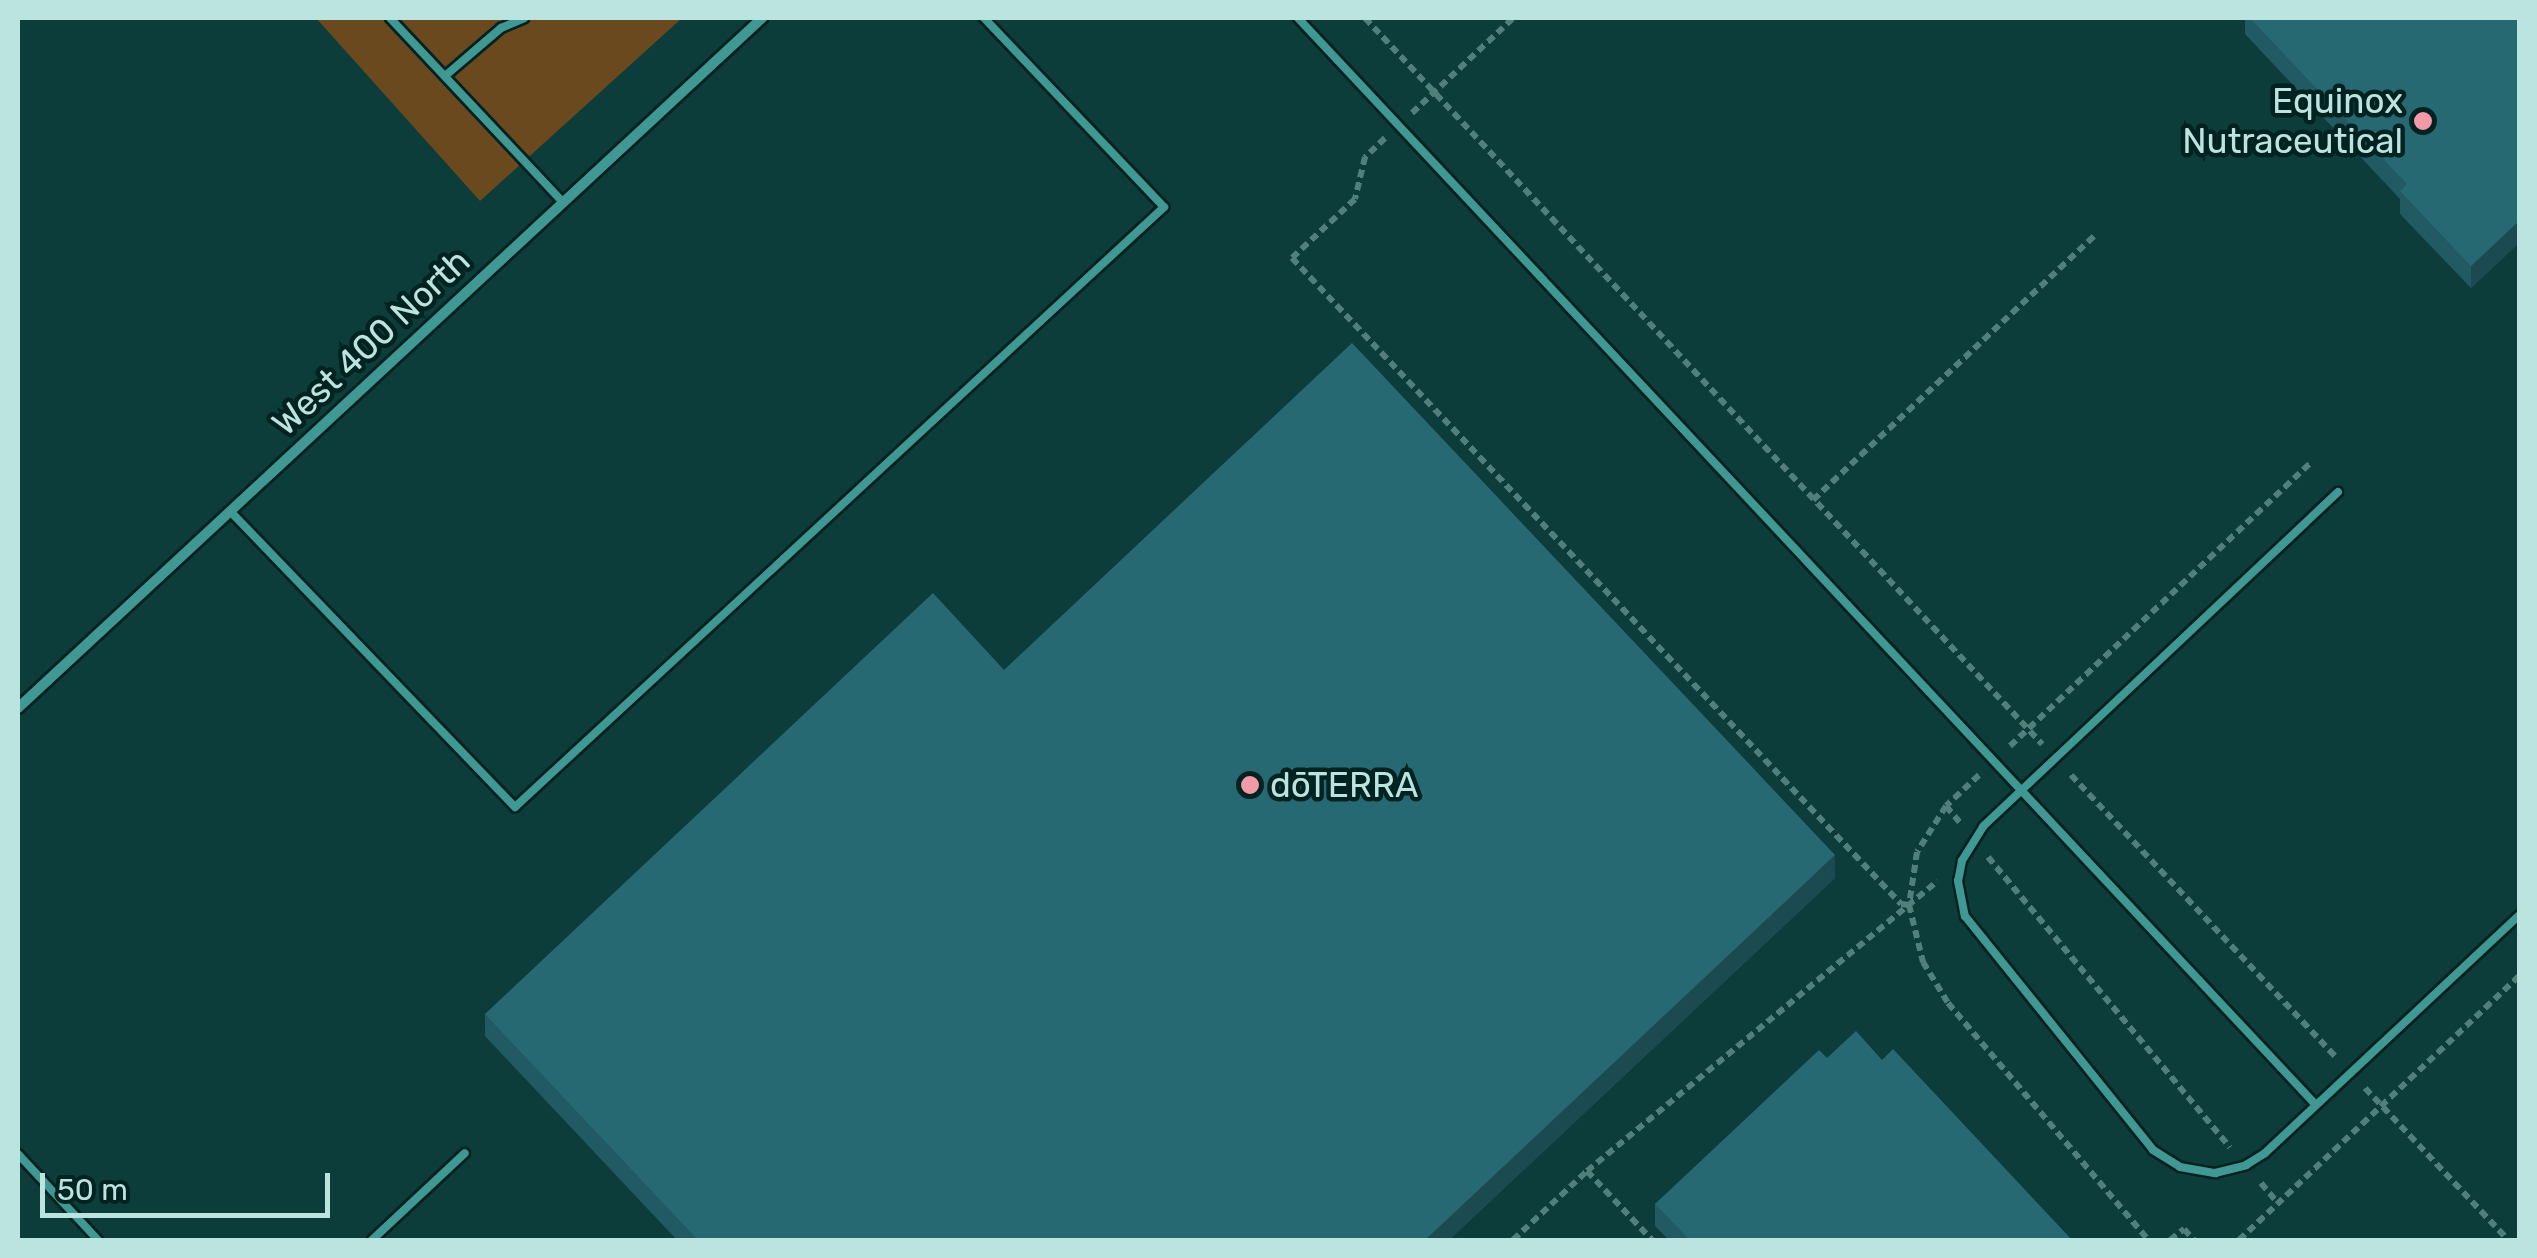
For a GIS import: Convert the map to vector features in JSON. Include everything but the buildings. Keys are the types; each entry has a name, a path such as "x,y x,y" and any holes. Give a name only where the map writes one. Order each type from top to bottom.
{"street":[{"name":"West 400 North","path":"18,708 762,18"}],"lane":[{"path":"390,18 563,202"},
{"path":"444,76 501,22 524,18"},
{"path":"230,510 515,808 1164,207 984,18"},
{"path":"1298,18 2316,1106"},
{"path":"2338,492 1974,839 1962,861 1960,899 1974,932 2153,1150 2196,1172 2214,1173 2246,1165 2316,1106 2520,914"},
{"path":"372,1240 466,1153"},
{"path":"18,1154 98,1240"}],"path":[{"path":"1364,18 2508,1240"},
{"path":"1513,18 1365,157 1355,198 1292,258 1899,902 1909,905"},
{"path":"1813,500 2096,234"},
{"path":"1946,806 2278,1204"},
{"path":"1513,1240 1587,1172 1962,861"},
{"path":"2239,1240 2520,975"},
{"path":"1587,1172 1652,1240"},
{"path":"2170,1240 2184,1229 2194,1240"}],"shaded area":[{"path":"316,18 682,18 480,201"}],"place":[{"name":"Equinox Nutraceutical","path":"2423,121"},
{"name":"dōTERRA","path":"1250,785"}]}
